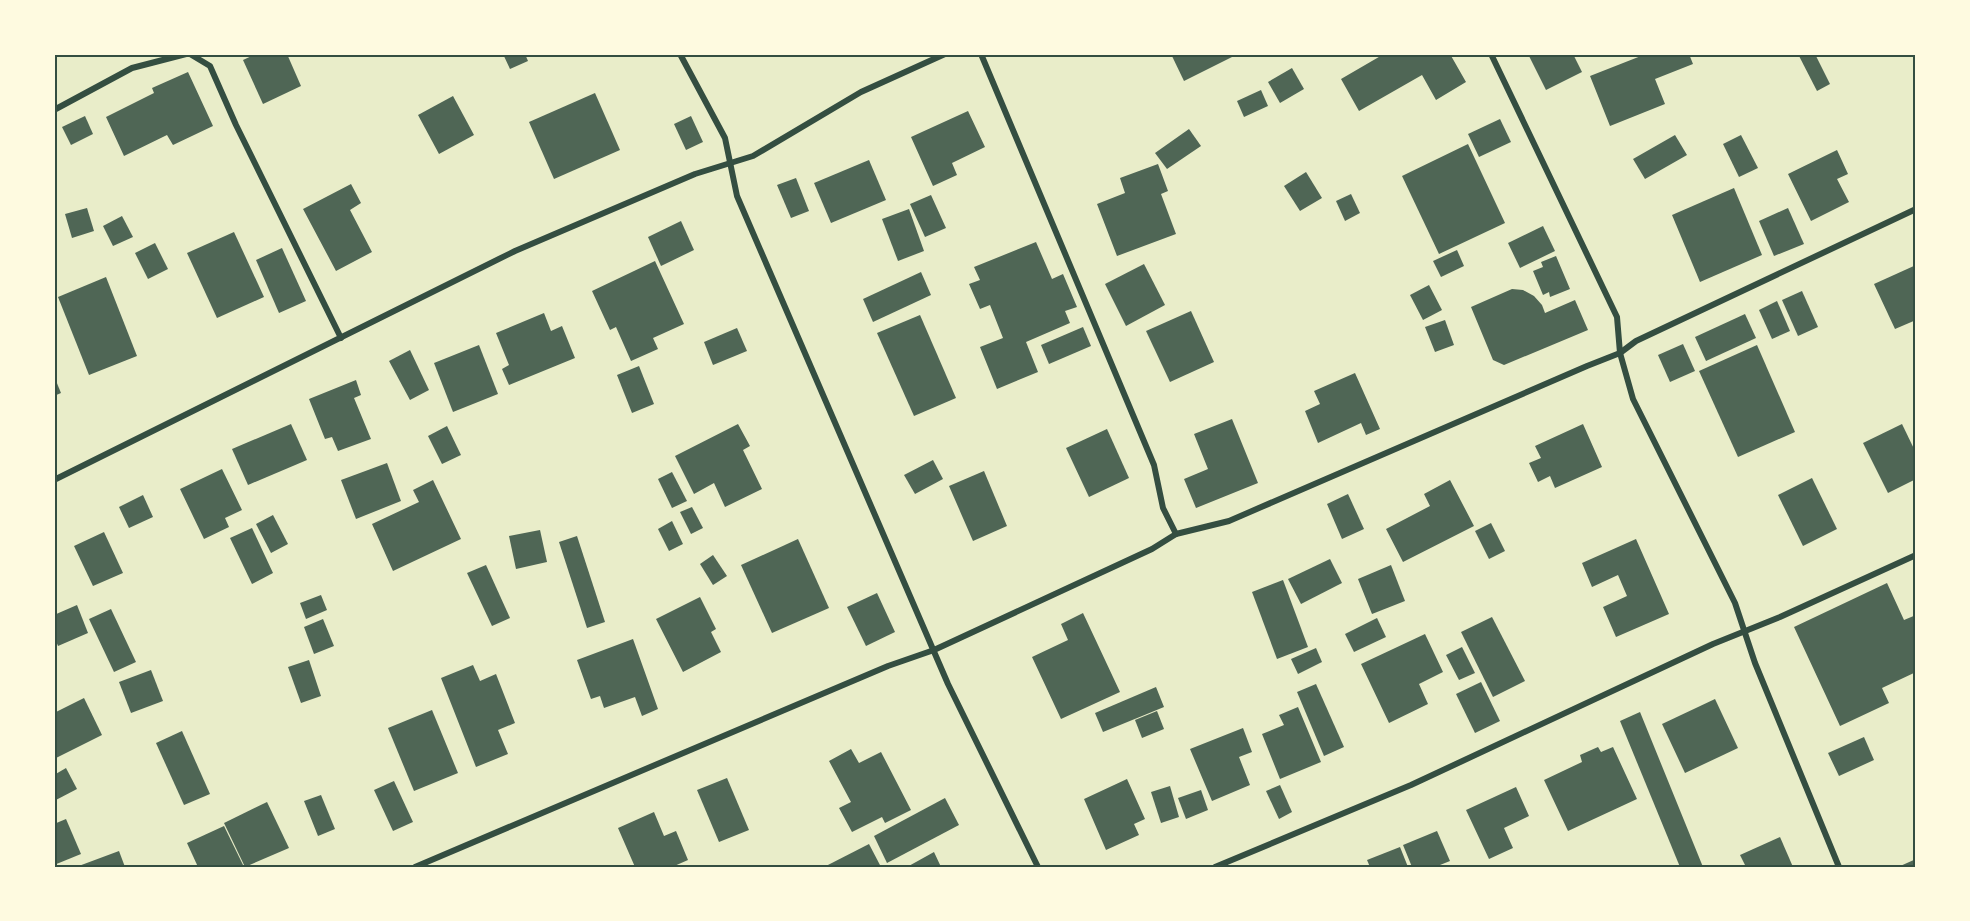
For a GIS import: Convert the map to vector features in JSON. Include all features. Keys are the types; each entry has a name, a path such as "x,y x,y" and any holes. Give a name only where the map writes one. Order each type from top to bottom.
{"street":[{"path":"54,110 132,68 188,54 210,66 236,125 341,338"},
{"path":"680,54 725,138 736,196 948,684 1038,867"},
{"path":"54,480 515,250 695,174 753,156 861,92 945,54"},
{"path":"981,54 1154,465 1163,508 1176,534"},
{"path":"1491,54 1617,317 1620,353 1633,399 1735,603 1755,663 1839,867"},
{"path":"415,867 877,670 934,650 1152,549 1176,534 1229,521 1620,353 1636,341 1916,209"},
{"path":"1215,867 1411,785 1744,630 1780,617 1916,555"}],"building":[{"path":"256,54 287,54 301,86 263,104 243,60"},
{"path":"503,54 525,54 528,61 510,69"},
{"path":"1171,54 1238,54 1184,81"},
{"path":"1384,54 1450,54 1466,82 1436,100 1422,75 1359,111 1341,79"},
{"path":"1528,54 1578,54 1574,56 1582,72 1546,90"},
{"path":"1646,54 1689,54 1693,64 1655,79 1665,104 1610,126 1590,76"},
{"path":"1798,54 1815,54 1830,84 1817,91"},
{"path":"1292,68 1304,89 1280,103 1268,82"},
{"path":"188,72 213,126 173,145 167,135 124,156 106,117 154,93 152,88"},
{"path":"1261,90 1268,106 1244,117 1237,101"},
{"path":"595,93 620,150 554,179 529,122"},
{"path":"453,96 474,135 439,154 418,115"},
{"path":"968,111 985,147 952,163 957,175 933,186 911,137"},
{"path":"85,116 93,134 71,145 62,127"},
{"path":"691,116 703,142 686,150 674,124"},
{"path":"1500,119 1511,142 1479,157 1468,134"},
{"path":"1189,129 1201,146 1167,169 1155,153"},
{"path":"1675,135 1687,155 1645,179 1633,159"},
{"path":"1741,135 1758,168 1739,177 1723,144"},
{"path":"1468,144 1505,223 1439,254 1402,176"},
{"path":"1837,150 1848,174 1837,179 1849,202 1811,221 1788,174"},
{"path":"869,160 886,200 831,223 814,183"},
{"path":"1158,164 1168,191 1161,194 1176,234 1117,256 1097,204 1125,193 1120,178"},
{"path":"1306,172 1322,198 1300,211 1284,186"},
{"path":"796,178 809,211 791,218 777,185"},
{"path":"351,184 361,203 350,210 372,252 336,271 303,209"},
{"path":"1734,188 1762,255 1700,282 1672,215"},
{"path":"1351,194 1360,213 1345,221 1336,201"},
{"path":"931,195 946,228 925,237 910,204"},
{"path":"87,208 94,231 72,238 65,214"},
{"path":"1788,208 1804,244 1774,256 1759,221"},
{"path":"909,209 924,251 898,261 882,219"},
{"path":"122,216 133,237 113,246 103,226"},
{"path":"681,221 694,250 661,266 648,237"},
{"path":"1543,226 1555,251 1520,268 1508,243"},
{"path":"234,232 264,297 217,318 187,253"},
{"path":"1036,242 1052,279 1063,274 1077,307 1065,311 1070,323 1026,342 1038,372 997,389 980,347 1003,338 990,305 980,309 969,284 980,280 974,267"},
{"path":"155,243 168,269 148,279 135,253"},
{"path":"282,248 306,301 279,313 256,260"},
{"path":"1457,250 1464,266 1441,277 1433,261"},
{"path":"1556,256 1570,289 1550,297 1549,292 1543,295 1533,271 1543,267 1541,262"},
{"path":"655,261 684,324 653,338 658,349 631,361 616,327 610,330 592,291"},
{"path":"1144,264 1165,305 1126,326 1105,284"},
{"path":"1916,265 1916,320 1895,329 1874,284"},
{"path":"921,272 931,295 873,322 863,299"},
{"path":"106,277 137,356 89,375 58,297"},
{"path":"1429,285 1442,310 1423,320 1410,295"},
{"path":"1512,289 1523,290 1534,296 1542,305 1545,313 1575,300 1588,330 1504,365 1493,360 1471,307"},
{"path":"1802,291 1818,327 1798,336 1782,300"},
{"path":"1777,301 1790,331 1772,339 1759,310"},
{"path":"1191,311 1214,362 1170,382 1146,331"},
{"path":"544,313 551,331 562,326 575,358 509,385 502,369 509,365 496,333"},
{"path":"1745,314 1756,338 1706,361 1695,337"},
{"path":"920,315 956,398 914,416 877,333"},
{"path":"1445,320 1454,345 1435,352 1425,327"},
{"path":"1083,327 1091,346 1049,364 1041,345"},
{"path":"737,328 747,351 713,365 704,342"},
{"path":"1683,344 1695,371 1670,382 1658,355"},
{"path":"479,345 498,394 453,412 434,363"},
{"path":"1757,345 1795,432 1738,457 1699,371"},
{"path":"410,350 429,390 410,400 389,361"},
{"path":"639,366 654,404 632,413 617,375"},
{"path":"1355,373 1380,429 1366,435 1361,423 1318,443 1305,411 1320,404 1314,391"},
{"path":"54,376 61,393 54,396"},
{"path":"356,380 361,395 354,398 371,439 338,451 332,437 325,439 309,399"},
{"path":"1232,419 1258,483 1196,508 1184,479 1208,469 1194,434"},
{"path":"291,424 307,460 248,485 232,449"},
{"path":"738,424 750,446 743,450 762,489 725,507 714,483 694,494 675,456"},
{"path":"1583,424 1602,467 1555,488 1550,476 1538,482 1529,463 1541,458 1535,446"},
{"path":"1902,424 1916,453 1916,479 1888,493 1863,443"},
{"path":"447,426 461,455 442,464 428,436"},
{"path":"1107,429 1129,478 1089,497 1066,448"},
{"path":"933,460 943,479 915,494 904,475"},
{"path":"387,463 401,501 356,519 341,480"},
{"path":"222,469 242,510 225,518 229,527 204,539 180,489"},
{"path":"984,471 1007,526 973,541 949,486"},
{"path":"672,472 687,501 672,508 658,479"},
{"path":"1812,478 1837,529 1803,546 1778,495"},
{"path":"433,480 461,539 393,571 372,524 419,502 413,490"},
{"path":"1450,480 1474,526 1403,562 1386,529 1430,506 1424,494"},
{"path":"1348,494 1364,529 1342,539 1327,504"},
{"path":"143,495 153,517 129,528 119,507"},
{"path":"692,507 703,528 691,534 680,512"},
{"path":"273,515 288,544 271,553 256,524"},
{"path":"672,521 683,544 669,551 658,529"},
{"path":"1491,523 1505,551 1489,559 1475,531"},
{"path":"252,528 273,573 252,584 230,538"},
{"path":"540,530 547,562 516,569 509,536"},
{"path":"104,532 123,573 93,586 74,546"},
{"path":"577,536 605,622 587,628 559,542"},
{"path":"798,539 829,608 772,633 741,565"},
{"path":"1636,539 1669,614 1616,637 1603,607 1627,596 1618,575 1592,587 1582,563"},
{"path":"713,555 727,576 713,585 700,564"},
{"path":"1330,559 1342,583 1301,604 1288,579"},
{"path":"486,565 510,618 492,626 467,573"},
{"path":"1391,565 1405,601 1372,614 1358,579"},
{"path":"1283,580 1308,647 1277,659 1252,592"},
{"path":"1887,583 1904,620 1916,615 1916,672 1882,688 1889,703 1840,726 1794,627"},
{"path":"877,593 895,632 866,646 847,607"},
{"path":"321,595 327,610 306,619 300,603"},
{"path":"700,597 716,629 711,632 721,652 683,672 656,619"},
{"path":"77,605 88,633 58,646 54,636 54,615"},
{"path":"111,609 136,662 114,672 89,619"},
{"path":"1083,613 1120,692 1061,719 1032,657 1068,640 1061,624"},
{"path":"1492,617 1525,681 1493,697 1461,632"},
{"path":"1377,618 1386,637 1354,652 1345,634"},
{"path":"323,619 334,646 314,654 304,627"},
{"path":"1425,634 1443,672 1419,684 1428,704 1389,723 1361,664"},
{"path":"633,639 658,709 642,716 635,697 604,708 600,696 591,699 577,660"},
{"path":"1462,647 1475,673 1459,680 1446,655"},
{"path":"1316,648 1322,662 1298,674 1291,659"},
{"path":"309,660 321,696 301,703 288,667"},
{"path":"473,665 480,681 496,674 515,723 498,730 508,754 476,767 441,678"},
{"path":"151,670 163,701 131,713 119,682"},
{"path":"1481,682 1500,721 1475,733 1456,694"},
{"path":"1316,684 1344,747 1324,756 1297,692"},
{"path":"1156,687 1164,707 1103,732 1095,713"},
{"path":"84,698 102,735 54,759 54,713"},
{"path":"1715,699 1738,748 1685,773 1662,724"},
{"path":"1298,707 1321,762 1280,779 1262,734 1284,725 1279,715"},
{"path":"432,710 458,773 414,791 388,728"},
{"path":"1157,711 1164,729 1142,738 1135,720"},
{"path":"1640,712 1703,867 1680,867 1620,721"},
{"path":"1243,728 1252,752 1239,757 1250,785 1212,801 1190,749"},
{"path":"182,731 210,794 184,805 156,743"},
{"path":"1864,737 1874,760 1839,776 1828,753"},
{"path":"1598,747 1601,752 1613,747 1637,799 1568,831 1544,780 1582,762 1580,755"},
{"path":"851,749 859,763 881,752 911,810 885,823 882,817 852,832 839,808 851,802 829,761"},
{"path":"66,768 77,789 54,801 54,775"},
{"path":"727,778 749,830 719,842 697,790"},
{"path":"1127,779 1145,819 1134,824 1139,835 1106,850 1084,799"},
{"path":"394,781 413,822 393,831 374,790"},
{"path":"1280,785 1292,812 1279,819 1266,791"},
{"path":"1170,786 1179,817 1161,823 1151,792"},
{"path":"1516,787 1529,816 1504,828 1513,848 1489,859 1466,810"},
{"path":"1201,790 1208,810 1186,819 1178,798"},
{"path":"321,795 335,829 318,836 304,801"},
{"path":"945,798 959,825 887,863 874,836"},
{"path":"267,802 289,848 245,867 224,823"},
{"path":"654,812 664,836 676,831 688,860 672,867 635,867 618,828"},
{"path":"66,819 81,854 54,865 54,824"},
{"path":"224,826 244,867 198,867 187,843"},
{"path":"1437,831 1450,861 1435,867 1412,867 1403,845"},
{"path":"1780,837 1793,867 1746,867 1740,855"},
{"path":"869,844 881,867 824,867"},
{"path":"1400,847 1408,867 1370,867 1367,860"},
{"path":"119,851 125,867 76,867"},
{"path":"934,852 941,867 907,867"},
{"path":"1916,859 1916,867 1898,867"}]}
